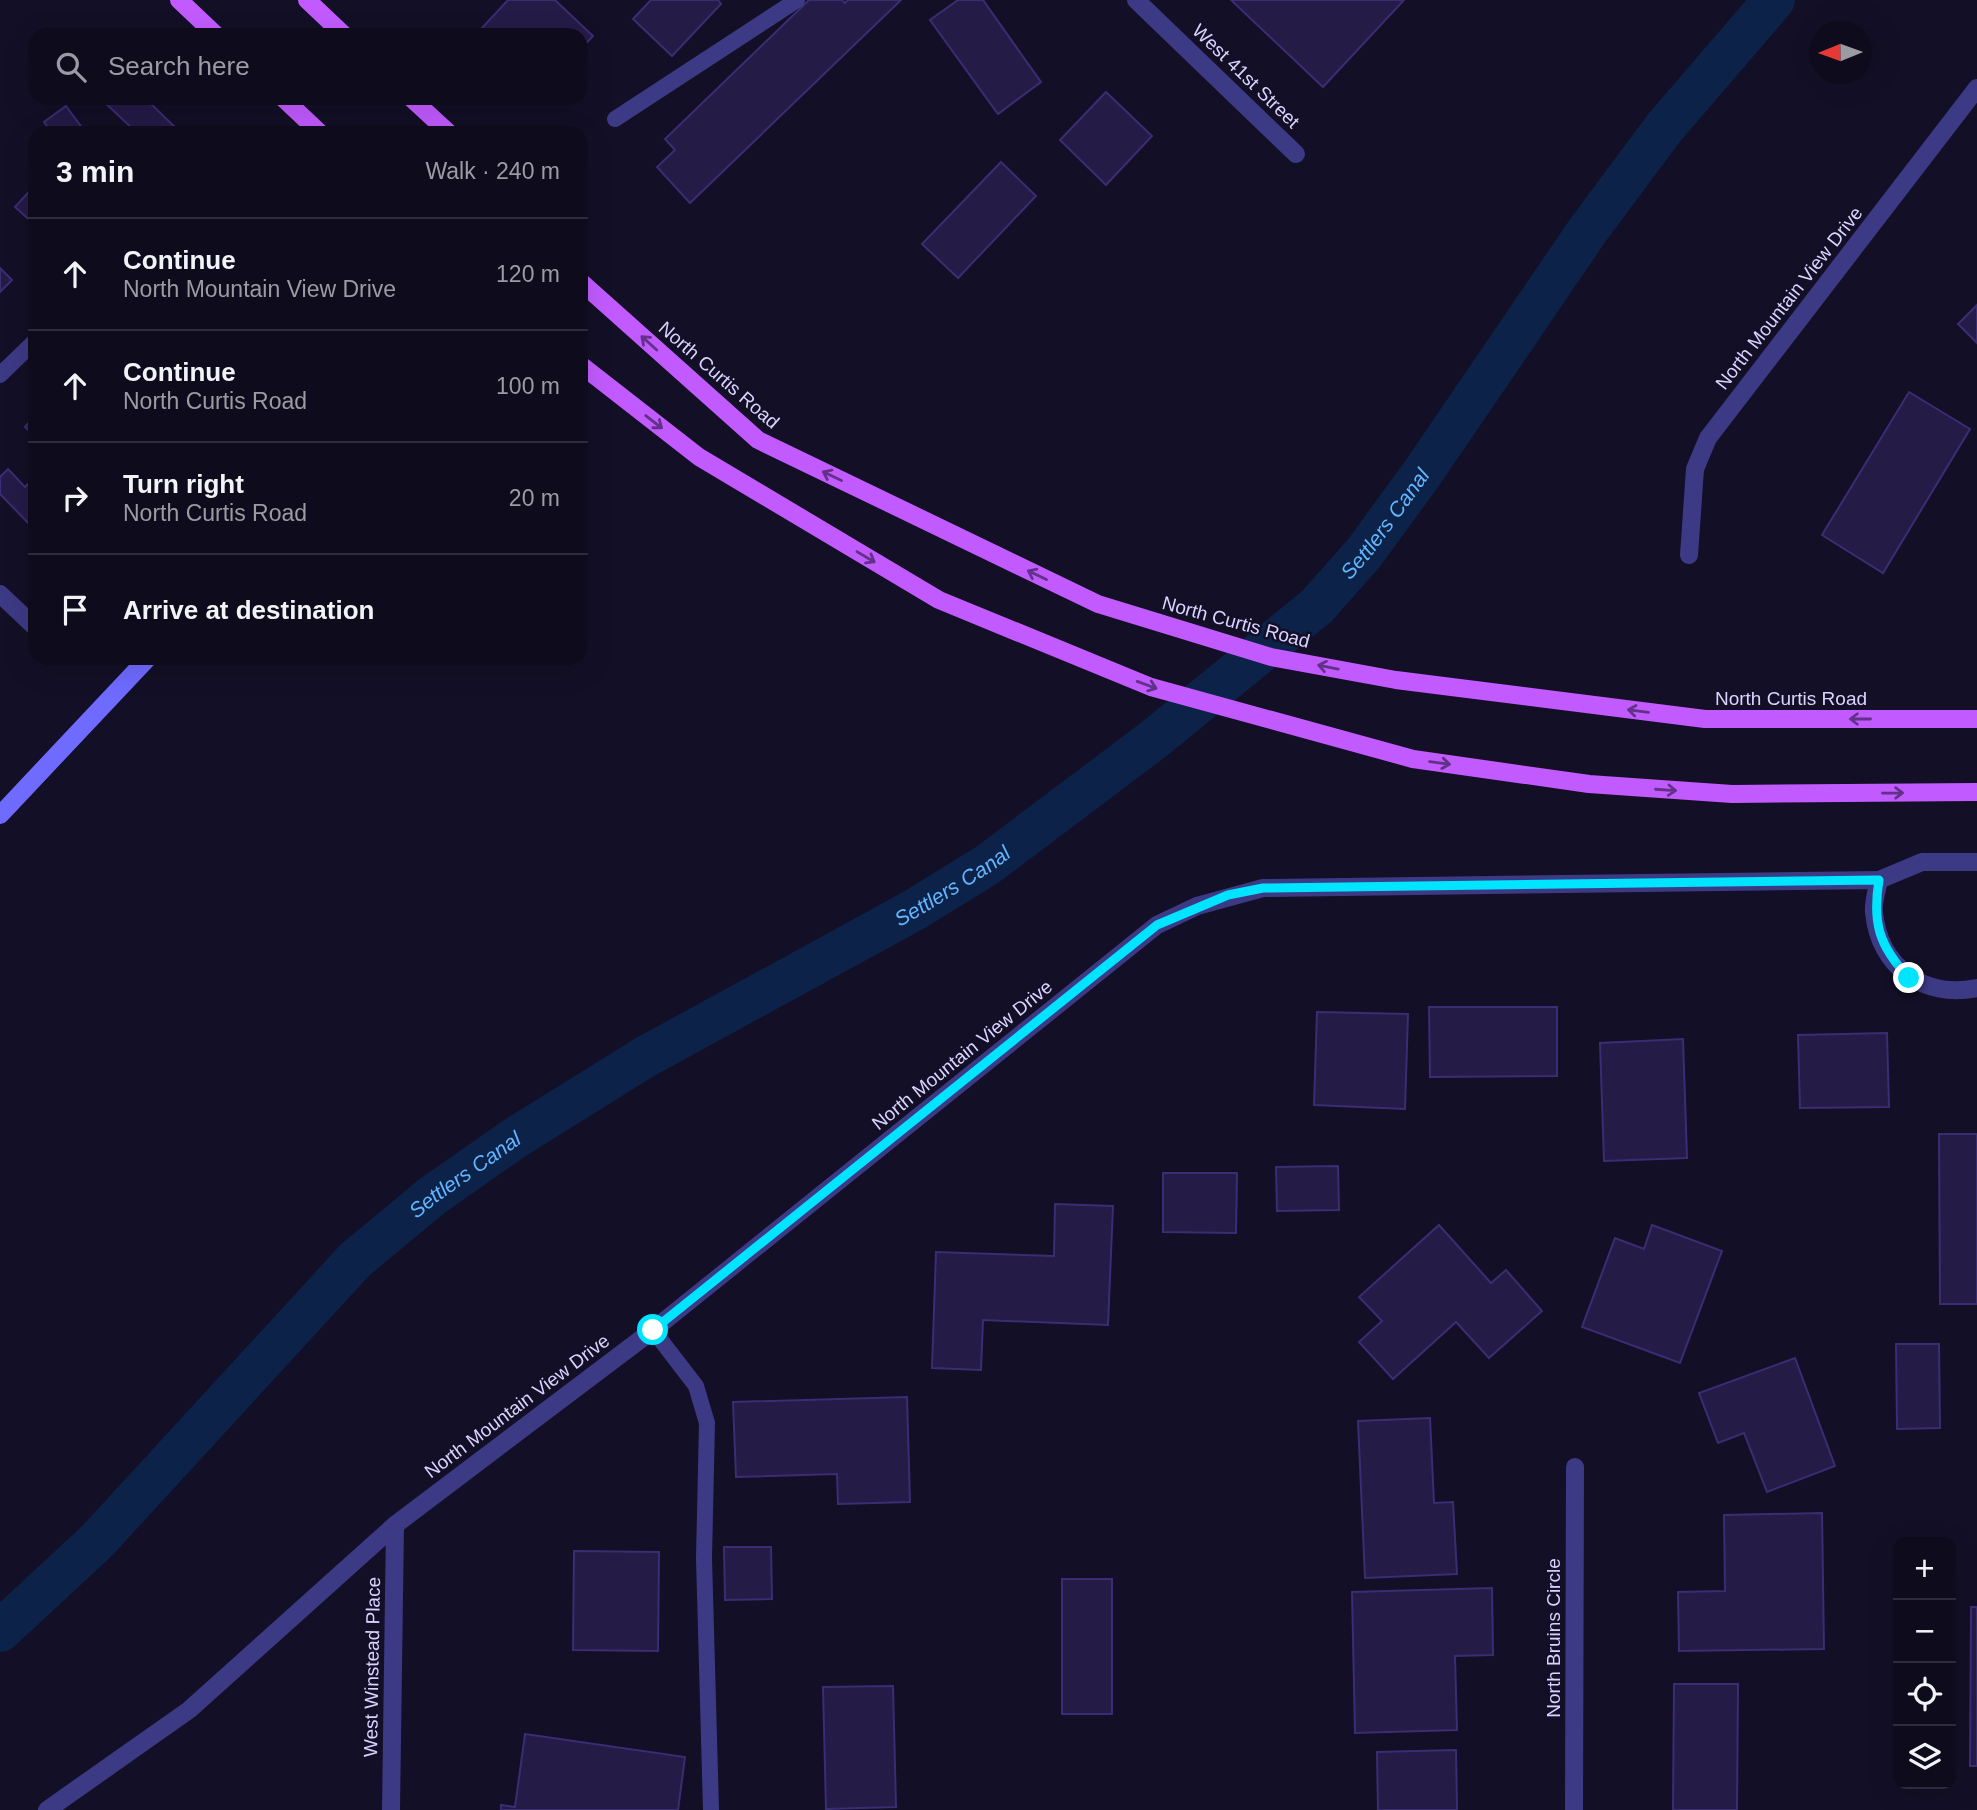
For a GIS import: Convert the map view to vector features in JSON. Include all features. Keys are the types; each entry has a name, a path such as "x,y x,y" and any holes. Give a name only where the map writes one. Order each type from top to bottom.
{"main road":[{"path":"179,0 209,28"},
{"path":"307,0 337,28"},
{"path":"290,105 313,126"},
{"path":"419,105 441,126"},
{"name":"North Curtis Road","path":"588,288 758,440 1098,604 1272,657 1395,680 1705,719 1977,719"},
{"path":"588,370 699,457 939,600 1151,687 1413,759 1589,784 1732,794 1977,792"},
{"path":"0,815 141,665"}],"street":[{"name":"West 41st Street","path":"1136,0 1296,154"},
{"name":"North Mountain View Drive","path":"1689,555 1695,469 1708,438 1977,88"},
{"path":"0,594 28,620"},
{"path":"1977,862 1922,862 1879,880 1874,912 1887,955 1909,978 1928,987 1963,991 1977,988"},
{"name":"North Mountain View Drive","path":"47,1810 189,1710 395,1525 653,1330 1157,925 1218,899 1263,888 1879,880"},
{"name":"North Bruins Circle","path":"1574,1810 1575,1467"},
{"name":"West Winstead Place","path":"391,1810 395,1525"}],"lane":[{"path":"615,119 797,0"},
{"path":"0,375 28,348"},
{"path":"653,1330 696,1386 707,1423 704,1558 711,1810"}],"building":[{"path":"508,0 555,0 585,28 482,28"},
{"path":"651,0 718,0 721,4 672,56 633,19"},
{"path":"809,0 842,0 845,3 848,0 901,0 690,203 657,167 675,150 665,139"},
{"path":"958,0 983,0 1041,82 998,114 930,20"},
{"path":"1231,0 1404,0 1323,87"},
{"path":"1106,92 1152,136 1106,185 1060,140"},
{"path":"107,105 152,105 174,126 130,126"},
{"path":"66,106 81,126 47,126 44,122"},
{"path":"1001,162 1036,196 958,278 922,244"},
{"path":"28,193 28,219 15,207"},
{"path":"0,268 12,280 0,292"},
{"path":"1977,305 1977,343 1958,324"},
{"path":"1909,392 1970,429 1883,573 1822,535"},
{"path":"8,469 25,487 28,484 28,523 0,494 0,477"},
{"path":"1429,1007 1557,1007 1557,1076 1430,1077"},
{"path":"1317,1012 1408,1014 1405,1109 1314,1105"},
{"path":"1887,1033 1889,1107 1800,1108 1798,1035"},
{"path":"1683,1039 1687,1158 1604,1161 1600,1043"},
{"path":"1939,1134 1977,1134 1977,1304 1940,1304"},
{"path":"1338,1166 1339,1210 1277,1211 1276,1167"},
{"path":"1163,1173 1237,1173 1236,1233 1163,1232"},
{"path":"1055,1204 1113,1206 1108,1325 983,1320 981,1370 932,1368 936,1252 1054,1256"},
{"path":"1439,1225 1491,1283 1506,1270 1542,1311 1489,1358 1456,1322 1393,1379 1359,1342 1382,1321 1359,1297"},
{"path":"1652,1225 1722,1251 1680,1363 1582,1327 1615,1238 1644,1249"},
{"path":"1896,1344 1939,1344 1940,1428 1897,1429"},
{"path":"1795,1358 1835,1466 1767,1492 1744,1433 1718,1443 1699,1393"},
{"path":"907,1397 910,1502 838,1504 837,1474 736,1477 733,1402"},
{"path":"1430,1418 1434,1503 1453,1502 1457,1574 1365,1578 1358,1421"},
{"path":"1822,1513 1824,1649 1679,1651 1678,1592 1725,1591 1724,1515"},
{"path":"724,1547 771,1547 772,1599 725,1600"},
{"path":"574,1551 659,1552 658,1651 573,1650"},
{"path":"1062,1579 1112,1579 1112,1714 1062,1714"},
{"path":"1492,1588 1493,1655 1455,1656 1457,1730 1355,1733 1352,1592"},
{"path":"1971,1607 1977,1607 1977,1766 1970,1766"},
{"path":"1674,1684 1738,1684 1737,1810 1673,1810"},
{"path":"893,1686 896,1807 826,1809 823,1687"},
{"path":"525,1734 685,1757 678,1810 501,1810 501,1805 515,1807"},
{"path":"1456,1750 1457,1810 1378,1810 1377,1752"}],"waterway":[{"name":"Settlers Canal","path":"0,1631 97,1541 355,1260 432,1196 515,1138 645,1057 914,910 987,865 1153,740 1317,606 1364,553 1423,472 1588,230 1664,128 1774,0"}],"route":[{"path":"653,1330 1157,925 1228,895 1263,888 1879,880 1874,912 1887,955 1909,978"}]}
